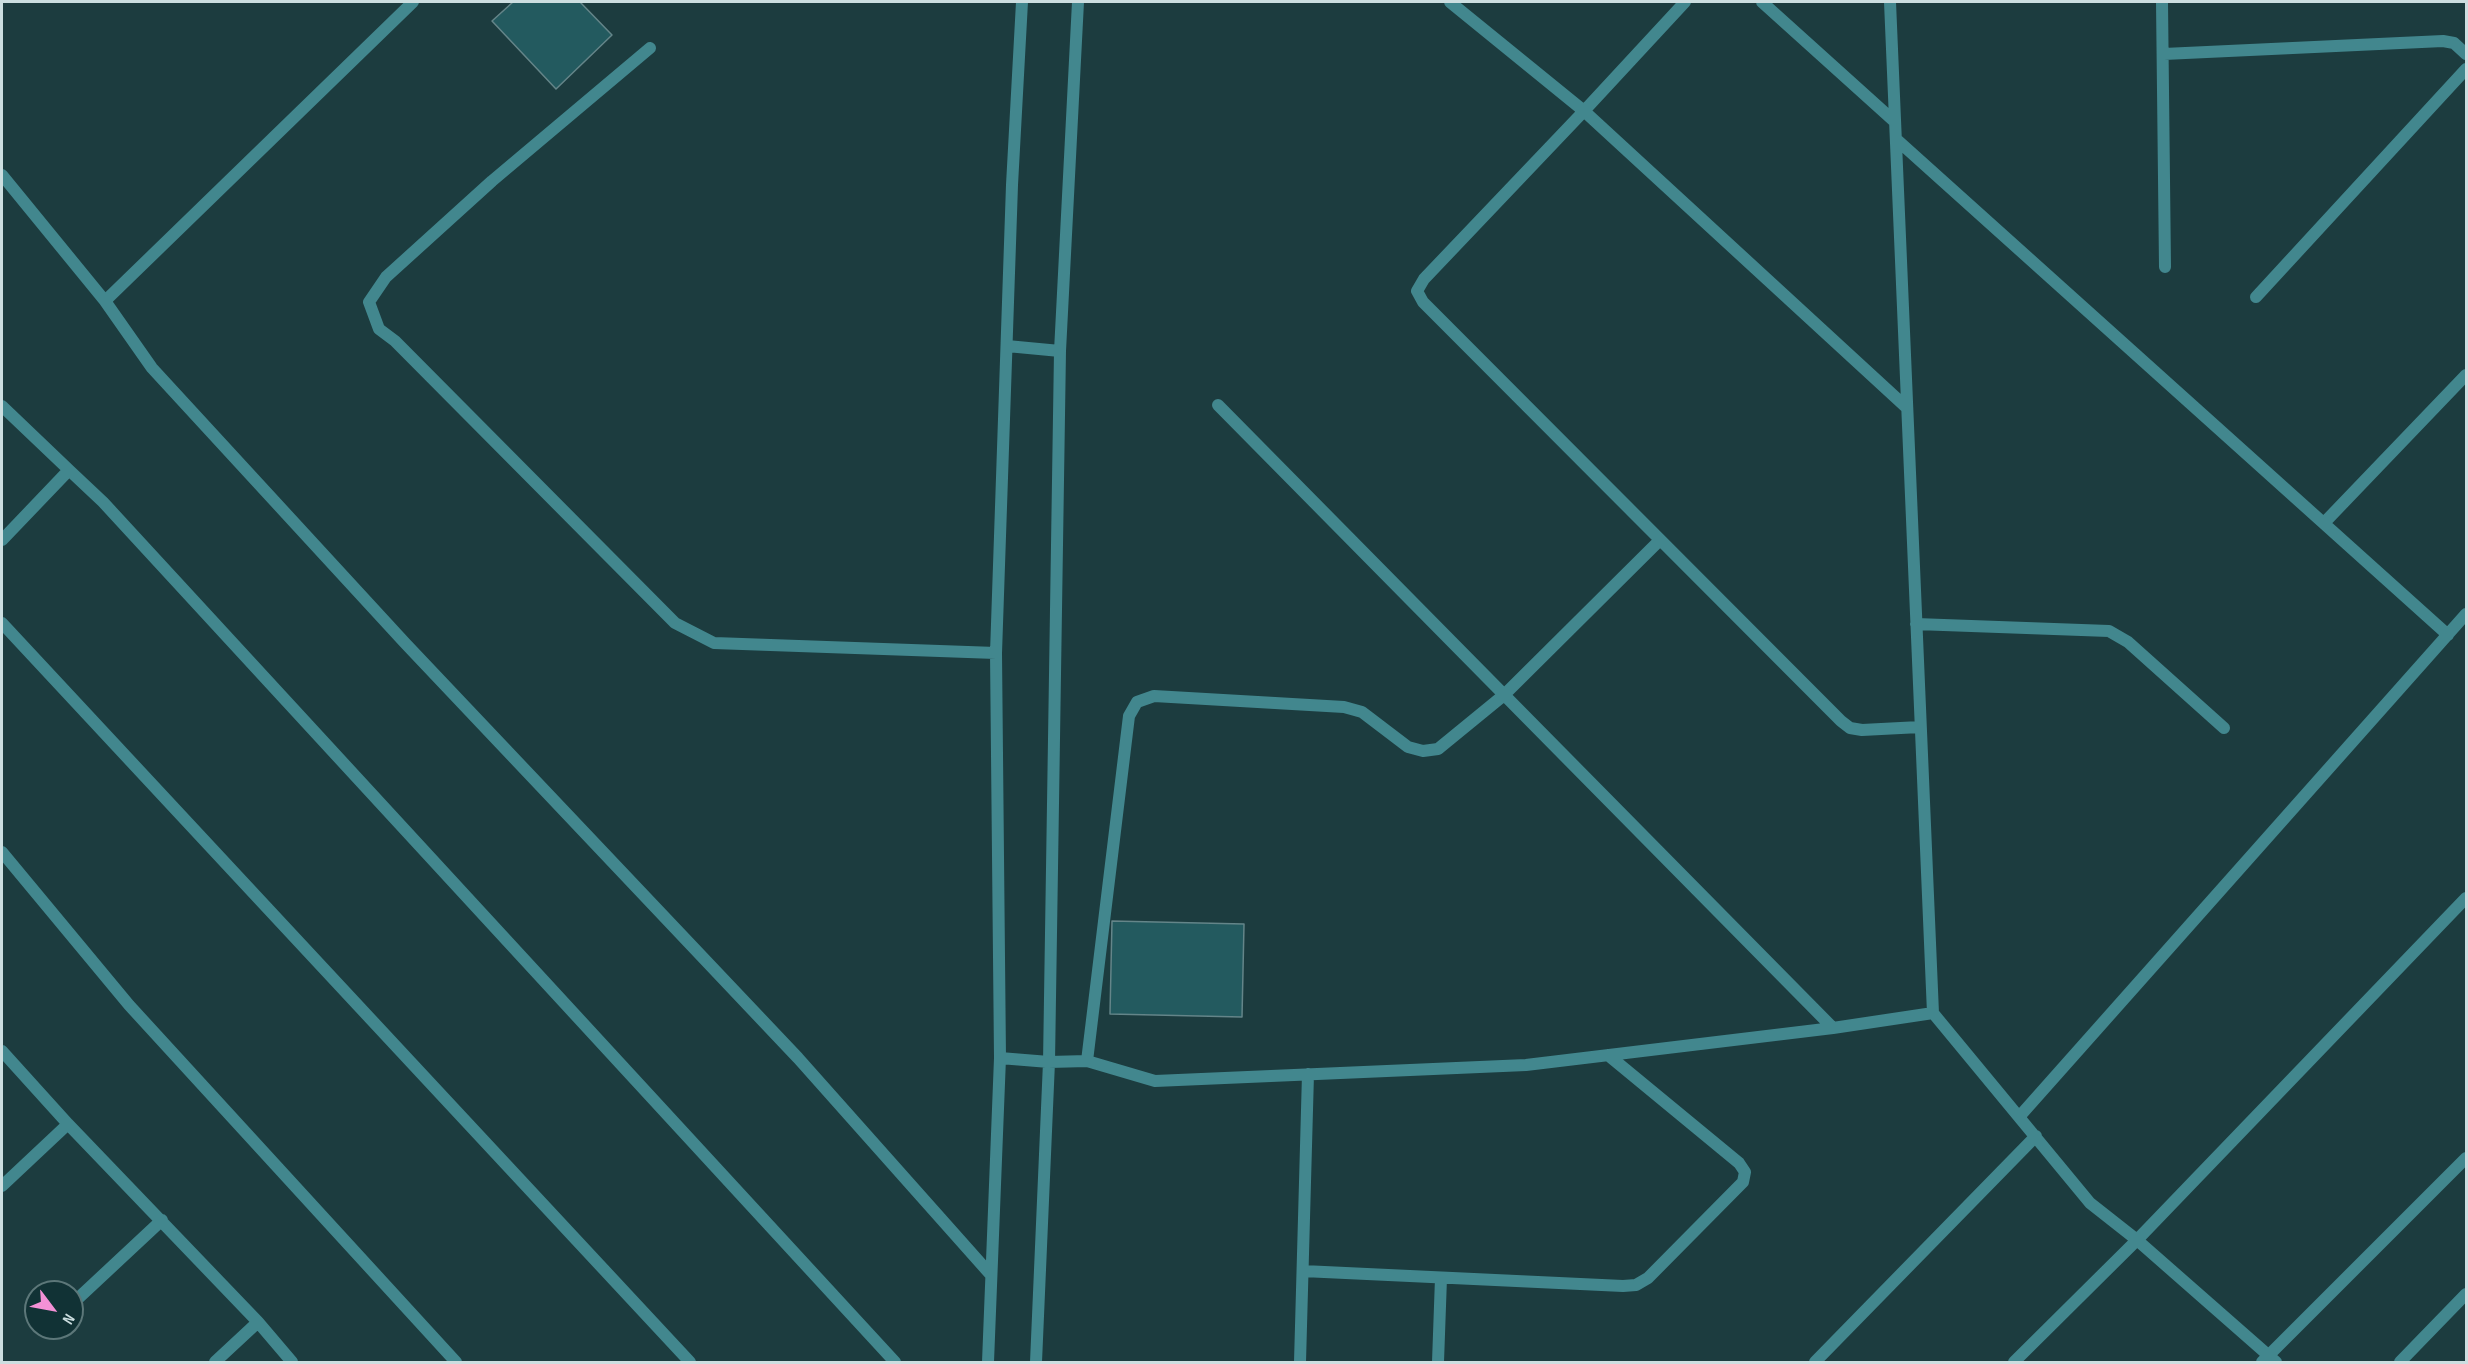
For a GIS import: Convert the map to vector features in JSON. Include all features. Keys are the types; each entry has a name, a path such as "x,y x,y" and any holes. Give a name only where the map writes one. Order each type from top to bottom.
{"street":[{"path":"105,301 412,2"},
{"path":"988,1362 1000,1058 996,653 1022,2"},
{"path":"1036,1362 1049,1062 1060,351 1078,2"},
{"path":"1450,2 1584,111 1906,407"},
{"path":"1684,2 1424,279 1417,291 1423,302 1840,722 1850,728 1862,730 1920,727"},
{"path":"1762,2 1894,122"},
{"path":"1890,2 1933,1013 2090,1203 2137,1240 2269,1360 2466,1158"},
{"path":"2162,2 2165,267"},
{"path":"2164,54 2443,41 2454,43 2466,54"},
{"path":"650,48 492,181 386,277 369,302 379,329 395,341 675,623 714,643 996,653"},
{"path":"2256,297 2466,69"},
{"path":"1896,139 2448,635"},
{"path":"2,175 105,301 152,368 405,643 798,1058 991,1275"},
{"path":"1007,346 1060,351"},
{"path":"2324,523 2466,375"},
{"path":"1218,405 1833,1028"},
{"path":"2,406 103,502 895,1362"},
{"path":"2,540 69,470"},
{"path":"1088,1061 1130,716 1137,702 1154,696 1344,707 1362,712 1407,747 1423,751 1438,749 1504,694 1660,540"},
{"path":"2019,1117 2466,614"},
{"path":"2,623 690,1362"},
{"path":"1916,624 2109,631 2128,642 2224,728"},
{"path":"2,852 129,1005 456,1362"},
{"path":"2014,1362 2137,1240 2466,898"},
{"path":"1000,1058 1049,1062 1088,1061 1155,1081 1526,1065 1833,1028 1933,1013"},
{"path":"2,1051 68,1124 258,1322 292,1362"},
{"path":"1303,1271 1636,1285 1648,1278 1743,1182 1745,1172 1739,1163 1608,1054"},
{"path":"1300,1362 1308,1074"},
{"path":"2,1186 68,1124"},
{"path":"1815,1362 2036,1136"},
{"path":"84,1293 162,1220"},
{"path":"1438,1362 1441,1278"},
{"path":"2400,1362 2466,1294"},
{"path":"214,1362 258,1322"}],"building":[{"path":"513,2 580,2 612,35 556,89 492,21"},
{"path":"1112,921 1244,924 1242,1017 1110,1014"}]}
